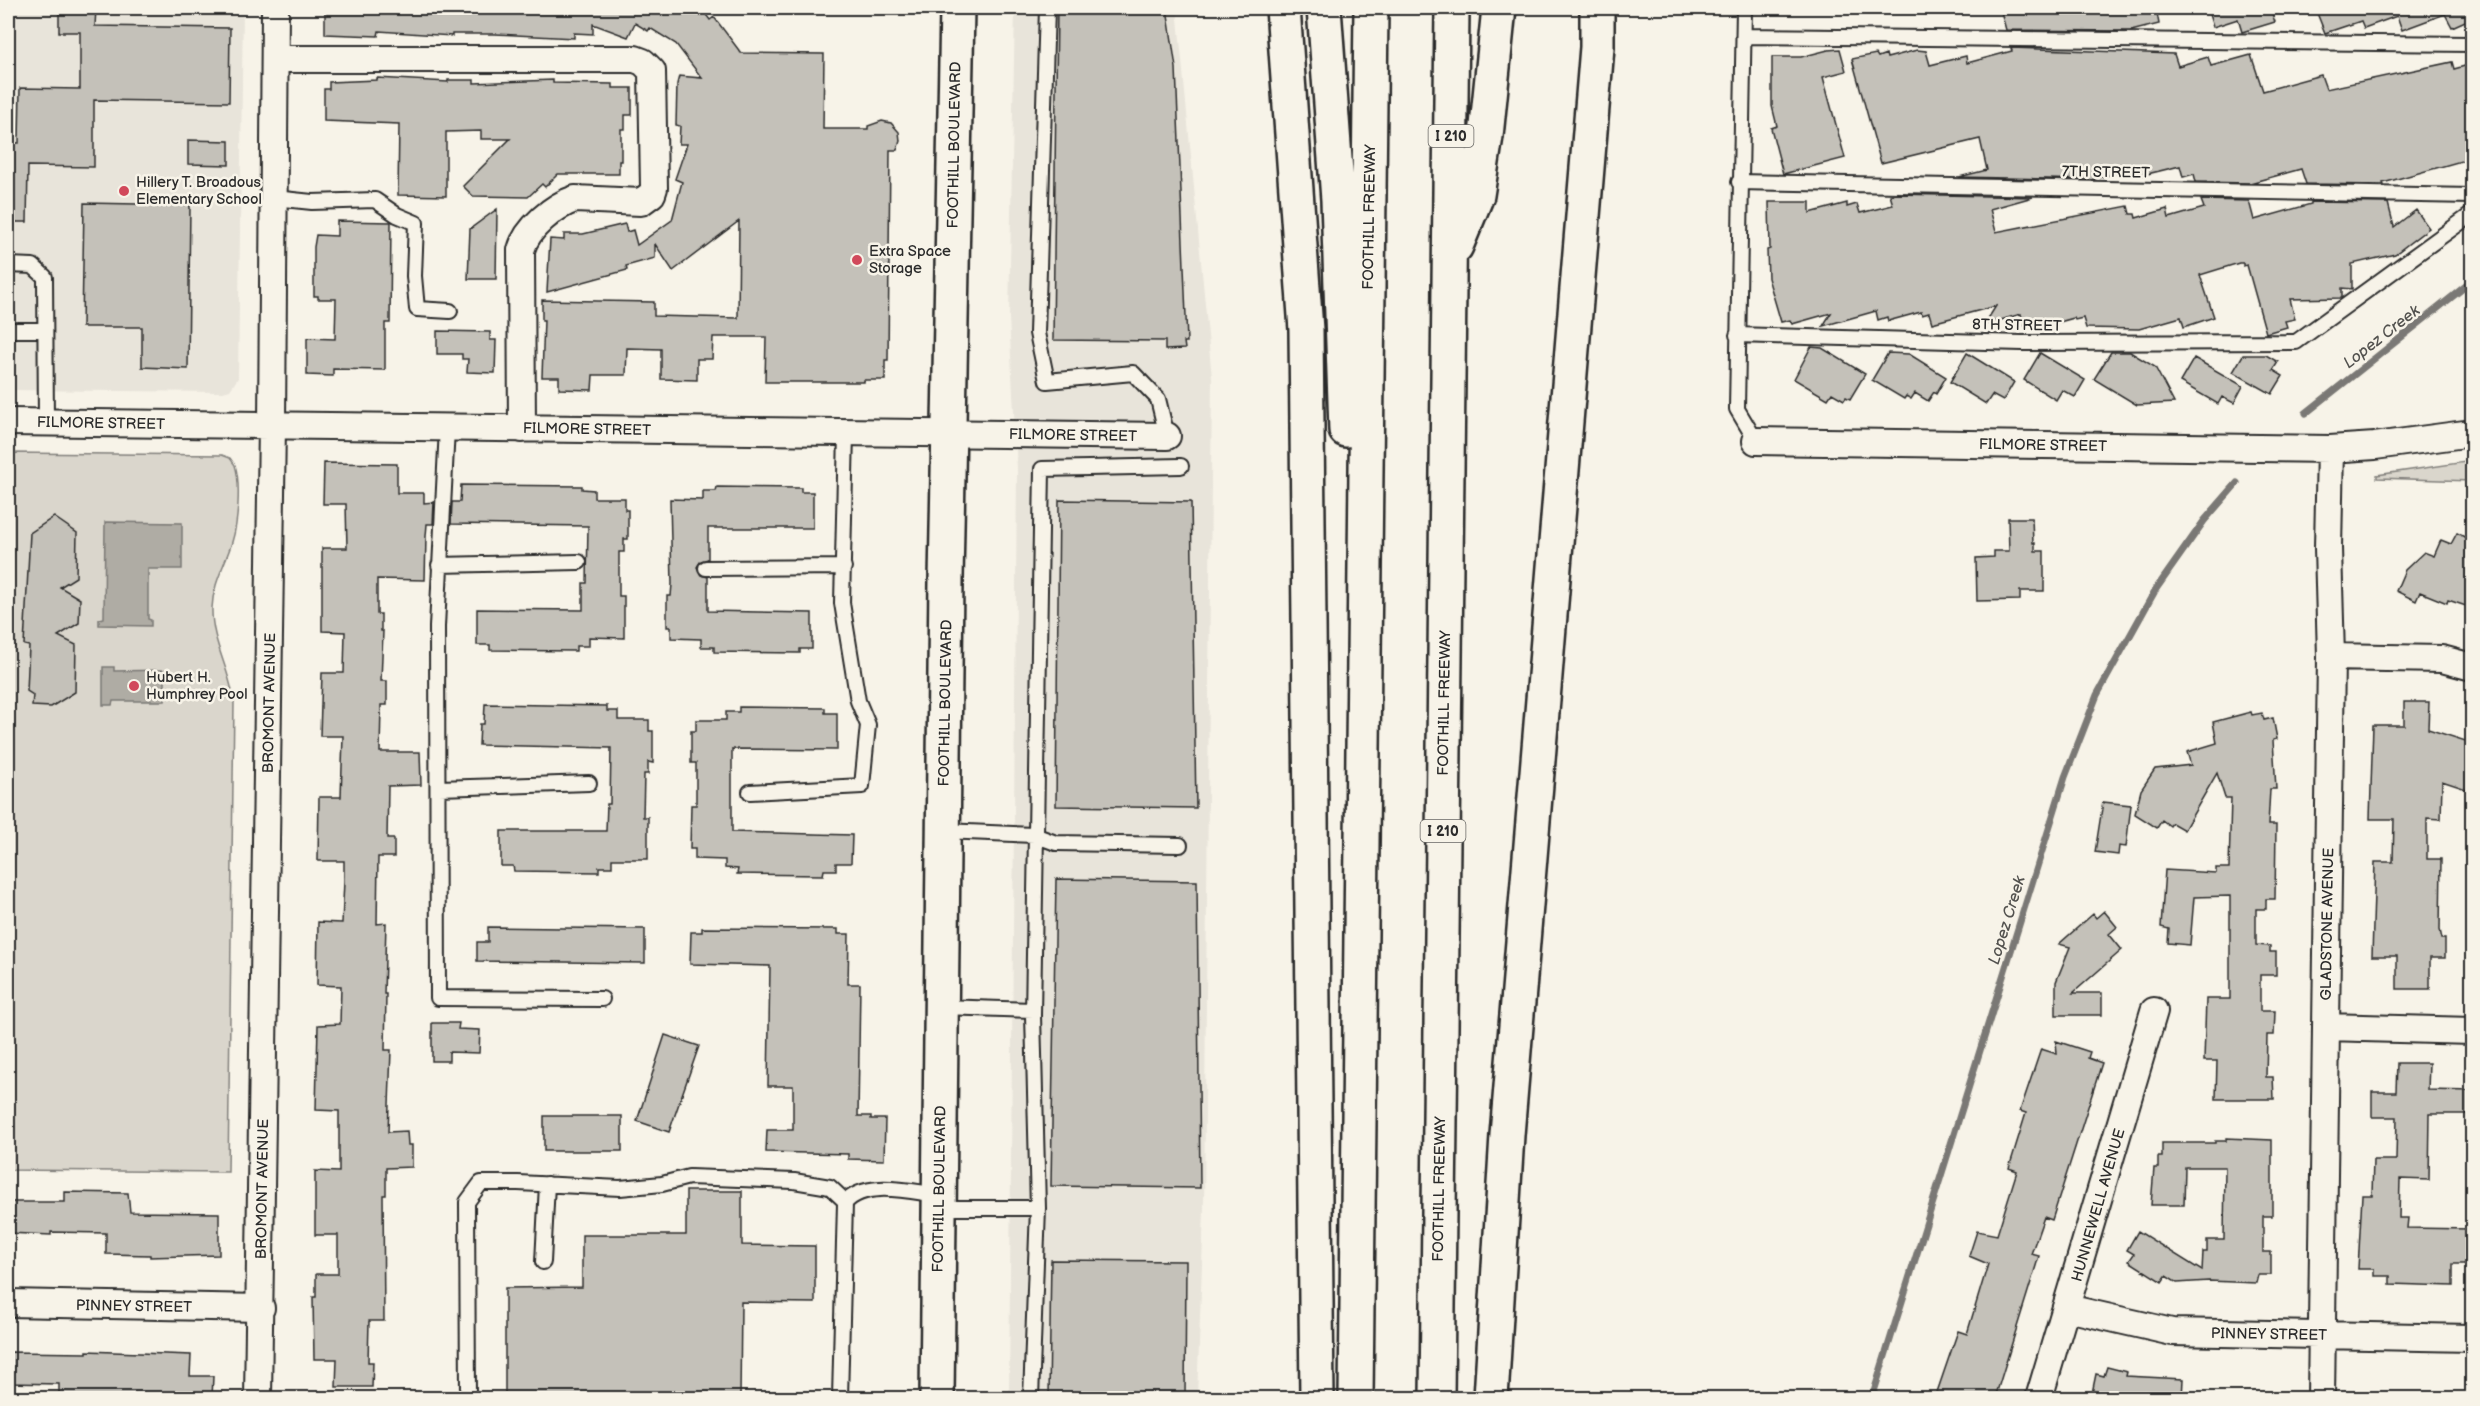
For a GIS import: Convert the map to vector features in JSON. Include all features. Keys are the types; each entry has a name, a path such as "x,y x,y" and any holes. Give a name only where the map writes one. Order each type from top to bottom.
{"main road":[{"name":"FOOTHILL BOULEVARD","path":"937,1398 949,434 957,8"},
{"path":"1283,8 1306,330 1317,1398"},
{"path":"1324,8 1338,200 1362,779"},
{"name":"FOOTHILL FREEWAY","path":"1356,1398 1371,8"},
{"name":"FOOTHILL FREEWAY","path":"1437,1398 1452,8"},
{"path":"1449,264 1477,195 1486,136 1499,8"},
{"path":"1491,1398 1507,1135 1597,47 1597,8"}],"street":[{"name":"BROMONT AVENUE","path":"258,1398 272,425 275,8"},
{"path":"275,58 635,59 643,62 652,71 654,188 652,194 641,202 575,199 566,202 532,228 520,250 522,429"},
{"name":"FILMORE STREET","path":"8,422 1167,436"},
{"name":"FILMORE STREET","path":"1756,441 2330,449 2375,446 2472,433"},
{"name":"GLADSTONE AVENUE","path":"2320,1398 2331,657 2328,548 2330,449"},
{"path":"2331,657 2442,659 2472,667"},
{"name":"HUNNEWELL AVENUE","path":"2039,1398 2154,1011"},
{"path":"2326,1027 2472,1031"},
{"name":"PINNEY STREET","path":"8,1303 261,1308"},
{"name":"PINNEY STREET","path":"2067,1308 2172,1332 2472,1338"}],"lane":[{"path":"1047,8 1038,333 1047,381 1133,373 1158,399 1167,436"},
{"path":"1744,8 1739,182 1737,409 1756,441"},
{"path":"1744,36 2472,44"},
{"name":"7TH STREET","path":"1739,182 2472,196"},
{"path":"274,198 312,201 375,200 397,215 416,224 414,276 417,309 450,311"},
{"name":"8TH STREET","path":"1737,335 2022,343 2296,342 2472,214"},
{"path":"8,265 33,266 45,277 46,422"},
{"path":"8,330 44,330"},
{"path":"447,428 437,627 438,998 602,999"},
{"path":"750,792 862,786 868,725 858,701 842,603 846,432"},
{"path":"1031,1398 1038,1208 1033,1010 1034,835 1042,469 1182,466"},
{"path":"439,565 579,562"},
{"path":"706,568 844,567"},
{"path":"439,788 589,783"},
{"path":"944,831 1034,835 1056,843 1180,845"},
{"path":"942,1007 1033,1010"},
{"path":"468,1398 467,1202 482,1183 621,1188 662,1184 689,1177 794,1181 830,1187 846,1202"},
{"path":"543,1262 547,1184"},
{"path":"840,1398 846,1202 851,1196 868,1190 939,1201 1038,1208"}],"shaded area":[{"name":"Hillery T. Broadous Elementary School","path":"8,8 243,8 238,378 230,390 223,392 8,390"},
{"path":"1015,8 1177,8 1212,378 1204,1210 1197,1398 1009,1398 1017,469 1009,318"},
{"path":"8,453 222,455 230,458 235,465 238,493 236,525 215,590 212,608 214,632 234,702 228,1172 8,1170"},
{"path":"2472,461 2472,481 2377,478 2377,475"},
{"path":"105,522 182,523 182,569 148,569 148,619 151,620 151,626 99,625 99,619 104,618"},
{"name":"Hubert H. Humphrey Pool","path":"103,667 114,667 114,671 165,670 165,701 113,701 112,705 103,705"}],"building":[{"path":"59,8 96,8 95,26 230,28 229,102 94,100 94,167 28,166 27,222 8,222 8,143 19,143 20,88 80,89 80,32 59,32"},
{"path":"325,8 701,8 710,20 714,17 741,53 824,54 823,129 868,129 868,126 882,121 891,123 899,132 900,141 897,150 890,150 888,360 885,360 885,380 765,382 766,337 713,337 712,359 697,359 697,380 661,379 661,349 627,348 626,375 593,375 592,390 559,389 559,377 542,377 544,320 542,320 542,300 654,302 654,316 738,318 739,221 673,271 655,244 655,258 626,266 627,270 547,292 550,239 564,240 564,234 583,234 625,224 627,232 633,230 637,245 672,220 682,182 675,179 687,144 679,144 680,126 676,125 677,84 679,76 702,78 676,44 650,28 648,31 635,23 628,37 593,24 593,34 574,33 574,38 495,34 452,34 452,36 379,31 378,36 325,34"},
{"path":"1057,8 1167,8 1176,68 1187,342 1184,342 1185,349 1165,350 1165,341 1053,340"},
{"path":"2000,8 2156,8 2159,24 2131,31 2006,30"},
{"path":"2207,8 2270,8 2275,22 2242,32 2238,19 2213,27"},
{"path":"2315,8 2472,8 2472,18 2452,27 2445,14 2402,30 2397,16 2364,28 2361,21 2325,33"},
{"path":"2011,48 2174,54 2178,66 2208,57 2211,66 2251,55 2263,91 2321,75 2326,89 2452,62 2454,69 2472,64 2472,158 2383,183 2384,185 2306,184 2301,169 2250,183 2196,182 2194,174 2183,177 2180,166 2143,175 2141,166 2091,180 1959,177 1987,170 1980,139 1881,163 1852,59 1876,54 1878,57 1886,54 1887,58 1917,50 1926,51 1930,65 1966,56 1967,63 2012,51"},
{"path":"1840,49 1846,71 1823,77 1845,158 1783,174 1771,128 1777,126 1772,106 1772,57 1801,57"},
{"path":"377,78 448,82 448,80 474,80 474,83 553,80 553,83 613,84 613,88 632,88 632,115 625,115 625,129 621,129 619,174 558,174 545,187 542,184 528,197 473,196 463,186 510,139 481,139 481,131 446,132 446,196 398,195 399,124 324,121 324,89 329,89 329,82 377,80"},
{"path":"188,140 229,141 229,165 188,164"},
{"path":"1890,195 2033,197 1990,209 1996,232 2128,206 2130,214 2135,214 2136,218 2167,209 2169,218 2204,208 2201,200 2249,201 2254,220 2311,204 2311,202 2388,203 2394,227 2416,210 2429,228 2395,254 2352,264 2352,289 2342,288 2342,298 2290,299 2295,319 2285,321 2287,327 2266,333 2247,265 2243,266 2243,263 2200,275 2214,317 2184,327 2181,317 2139,329 2086,328 2083,318 2075,320 2074,318 2034,329 2033,324 2024,326 2021,314 1984,325 1996,306 1932,323 1929,313 1922,315 1921,312 1888,321 1887,317 1878,320 1876,311 1823,326 1831,313 1792,324 1790,320 1781,322 1768,278 1769,202 1810,202 1810,213 1847,203 1847,207 1857,204 1860,213 1893,205"},
{"path":"84,203 190,205 188,369 142,367 142,327 82,327"},
{"path":"497,209 496,279 468,279 470,229"},
{"path":"337,221 391,222 390,323 385,323 385,370 333,369 333,376 307,375 307,338 335,339 336,299 318,299 318,296 314,296 314,247 316,235 337,236"},
{"path":"437,331 490,332 490,340 496,340 495,373 467,372 468,359 462,359 462,354 437,354"},
{"path":"1811,347 1822,348 1865,374 1850,399 1846,397 1844,400 1832,393 1828,399 1794,379"},
{"path":"2111,352 2130,352 2155,367 2174,403 2137,405 2094,379"},
{"path":"1888,353 1909,354 1946,377 1936,394 1934,392 1928,401 1915,393 1911,399 1906,396 1904,399 1872,380"},
{"path":"1967,353 2014,382 2003,401 1992,395 1986,404 1950,382"},
{"path":"2040,353 2085,380 2075,397 2062,390 2056,400 2024,380"},
{"path":"2243,355 2266,355 2278,362 2273,370 2283,376 2272,394 2233,372"},
{"path":"2194,358 2243,386 2234,403 2222,397 2218,404 2180,382"},
{"path":"324,463 397,464 397,493 424,493 424,503 434,502 433,524 427,524 425,580 377,579 377,614 381,614 381,631 383,631 381,681 387,681 387,705 381,705 380,752 420,752 421,785 388,786 387,839 394,839 394,857 378,857 377,924 386,923 385,1050 391,1050 388,1132 407,1131 408,1145 412,1145 412,1167 386,1168 386,1195 383,1195 384,1321 369,1321 368,1362 373,1362 372,1387 336,1387 337,1359 314,1359 313,1297 316,1297 316,1274 338,1274 338,1235 315,1235 315,1171 339,1172 339,1111 316,1110 318,1025 340,1024 341,986 317,985 318,922 342,923 344,881 344,861 318,861 319,797 341,797 343,736 320,736 322,673 344,673 345,632 322,631 322,548 347,548 346,504 323,504"},
{"path":"461,485 582,486 582,489 594,490 594,498 625,498 625,510 628,510 628,539 624,539 624,552 619,552 619,596 624,596 624,638 589,637 589,646 576,646 576,651 490,650 490,645 477,645 477,609 583,610 583,583 587,583 588,526 451,524 452,502 460,502"},
{"path":"717,487 801,488 801,492 813,492 813,528 708,528 708,559 701,561 697,567 701,575 708,577 708,611 812,613 812,649 800,649 800,653 714,652 714,647 701,647 701,639 671,638 671,627 667,627 667,596 671,596 672,584 670,499 703,500 703,491 716,491"},
{"path":"1059,500 1191,502 1196,808 1056,806"},
{"path":"54,517 77,533 76,577 60,587 80,599 79,623 58,636 76,645 75,692 51,707 32,706 33,695 27,691 29,646 24,645 30,533"},
{"path":"2008,518 2032,518 2035,551 2044,551 2044,591 2020,591 2020,600 1977,601 1976,558 1994,557 1994,551 2009,551"},
{"path":"2457,533 2472,541 2472,608 2448,600 2447,603 2420,592 2416,601 2396,591 2405,570 2424,552 2434,556 2441,540 2451,544"},
{"path":"2404,702 2429,702 2428,729 2472,743 2472,791 2442,781 2441,819 2427,818 2427,859 2441,859 2440,930 2442,939 2445,939 2445,958 2430,958 2430,989 2397,989 2397,956 2372,956 2375,862 2393,862 2394,819 2370,819 2373,725 2404,725"},
{"path":"485,704 607,706 607,711 618,711 618,720 649,720 649,731 653,731 653,763 648,762 648,774 644,774 643,817 648,817 648,859 612,859 612,867 599,867 599,872 514,871 513,866 501,866 501,831 606,831 607,804 610,804 611,748 479,745 480,724 484,724"},
{"path":"739,707 825,708 825,713 837,713 837,750 732,749 732,832 852,835 851,863 836,863 836,870 824,870 823,875 737,874 738,869 725,868 725,860 695,859 695,849 690,849 691,805 696,805 696,763 691,763 691,731 696,731 696,720 726,720 726,712 739,712"},
{"path":"2251,712 2252,715 2262,713 2264,720 2273,718 2277,739 2273,740 2276,789 2270,789 2268,825 2276,825 2275,899 2266,899 2266,909 2256,909 2256,945 2270,946 2270,952 2276,952 2276,975 2260,975 2260,1011 2275,1011 2274,1035 2267,1035 2266,1077 2273,1077 2274,1099 2216,1099 2217,1061 2204,1061 2206,999 2230,999 2230,896 2194,897 2190,945 2168,943 2169,929 2161,927 2165,870 2216,873 2216,868 2229,868 2231,798 2225,798 2217,773 2184,830 2172,823 2170,826 2162,820 2157,828 2135,814 2141,790 2155,769 2191,765 2187,752 2217,743 2213,722"},
{"path":"2103,802 2131,805 2126,847 2119,846 2118,855 2095,852"},
{"path":"1056,879 1197,881 1200,1188 1051,1186"},
{"path":"2104,911 2117,927 2109,934 2122,950 2073,993 2102,993 2102,1015 2056,1015 2056,982 2070,947 2059,944 2093,914 2096,918"},
{"path":"488,927 645,929 645,963 477,961 477,942 488,942"},
{"path":"702,928 838,929 838,934 849,934 848,984 860,984 858,1116 885,1119 884,1160 848,1159 848,1154 766,1152 767,1130 793,1130 793,1086 768,1086 770,966 690,964 691,932 702,932"},
{"path":"432,1023 459,1023 458,1029 480,1030 479,1053 449,1052 449,1061 432,1061"},
{"path":"665,1035 699,1046 669,1132 637,1121"},
{"path":"2056,1041 2090,1052 2088,1058 2102,1063 2052,1220 2044,1217 2031,1254 2039,1256 1995,1398 1935,1398 1958,1331 1967,1334 1988,1264 1969,1256 1977,1231 1997,1235 2017,1171 2009,1168 2026,1113 2020,1111 2041,1049 2057,1054"},
{"path":"2397,1063 2429,1063 2428,1090 2472,1091 2472,1114 2430,1114 2429,1180 2400,1179 2399,1218 2408,1218 2407,1228 2472,1229 2472,1264 2453,1264 2453,1286 2390,1284 2390,1276 2374,1276 2374,1269 2358,1269 2362,1195 2372,1195 2373,1160 2396,1160 2397,1117 2372,1117 2372,1092 2396,1092"},
{"path":"544,1116 622,1116 622,1151 544,1151"},
{"path":"2226,1138 2272,1140 2272,1216 2263,1216 2263,1252 2271,1252 2271,1275 2258,1275 2256,1283 2209,1281 2177,1283 2166,1276 2162,1282 2129,1261 2134,1254 2127,1250 2138,1231 2202,1271 2203,1252 2207,1252 2207,1240 2224,1240 2225,1167 2185,1167 2184,1205 2151,1205 2154,1168 2158,1168 2158,1157 2162,1157 2162,1143 2215,1143 2215,1141 2226,1141"},
{"path":"686,1191 742,1191 742,1245 815,1246 815,1303 741,1302 740,1398 505,1398 505,1288 582,1287 582,1235 686,1235"},
{"path":"65,1192 128,1193 130,1212 219,1213 219,1255 150,1257 150,1255 106,1254 106,1233 51,1232 51,1235 8,1233 8,1202 65,1202"},
{"path":"1051,1260 1186,1261 1185,1398 1049,1398"},
{"path":"87,1351 191,1355 190,1376 213,1376 212,1398 59,1396 59,1384 8,1383 8,1352 87,1353"},
{"path":"2107,1367 2127,1372 2126,1376 2183,1379 2182,1398 2091,1398 2096,1374 2104,1376"}],"waterway":[{"name":"Lopez Creek","path":"2306,413 2472,281"},
{"name":"Lopez Creek","path":"1872,1398 2065,777 2097,695 2156,589 2204,521 2237,483"}],"place":[{"name":"Hillery T. Broadous Elementary School","path":"124,191"},
{"name":"Extra Space Storage","path":"857,260"},
{"name":"Hubert H. Humphrey Pool","path":"134,686"}]}
